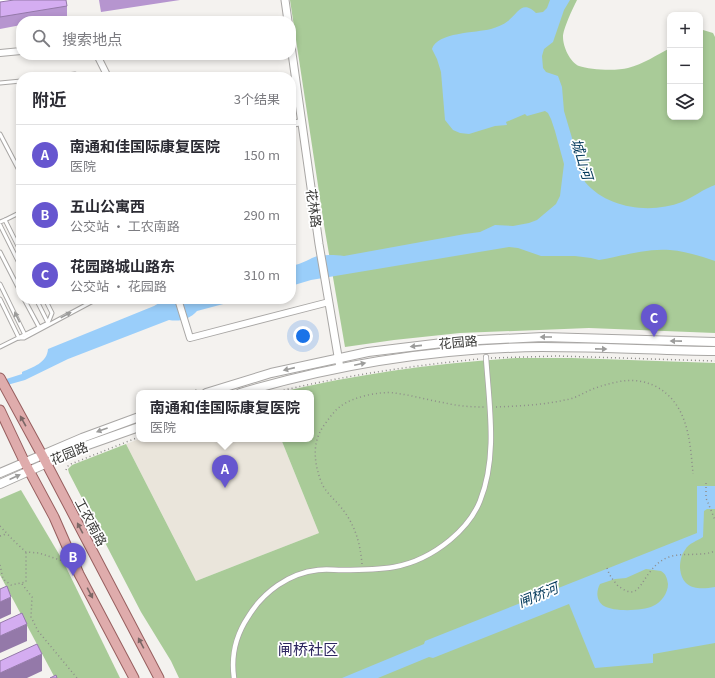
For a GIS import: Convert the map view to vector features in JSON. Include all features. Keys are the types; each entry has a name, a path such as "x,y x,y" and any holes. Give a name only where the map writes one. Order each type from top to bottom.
{"main road":[{"name":"花园路","path":"216,390 271,373 338,358 368,352 459,341 543,337 715,342"},
{"name":"花园路","path":"250,390 283,380 374,361 456,352 526,348 715,351"},
{"name":"工农南路","path":"2,381 159,678"},
{"path":"0,410 27,467 54,517 79,574 134,678"},
{"name":"花园路","path":"0,484 27,467 82,438 136,418"},
{"name":"花园路","path":"44,459 136,428"},
{"name":"花园路","path":"0,473 27,467"}],"street":[{"path":"0,2 13,0"},
{"path":"286,0 288,16"},
{"path":"0,53 16,51"},
{"path":"100,60 106,72"},
{"name":"花林路","path":"293,60 295,72"},
{"name":"花林路","path":"296,81 319,244 340,368"},
{"path":"296,123 302,122"},
{"path":"180,304 190,338 329,302"},
{"path":"234,678 233,660 236,642 240,632 251,612 262,597 278,585 301,573 326,569 362,570 394,567 425,558 455,536 468,521 479,503 489,466 491,444 486,357"}],"lane":[{"path":"0,83 16,81"},
{"path":"0,134 16,164"},
{"path":"0,222 16,214"},
{"path":"5,220 16,242"},
{"path":"0,225 16,257"},
{"path":"0,252 16,283"},
{"path":"0,284 25,335"},
{"path":"0,299 19,338"},
{"path":"27,304 39,328"},
{"path":"38,304 48,323"},
{"path":"0,347 48,323 52,313 48,304"},
{"path":"19,338 24,338 88,304"}],"path":[{"path":"362,570 356,531 347,514 324,488 316,467 315,454 316,442 321,429 342,405 349,401 380,393 393,392 463,406 522,406 566,400 605,385 639,380 652,385 670,397 681,412 689,436 693,474"},
{"path":"66,470 71,464 136,438"},
{"path":"706,483 706,498 715,520"},
{"path":"0,526 6,534 26,552 39,553 63,561"},
{"path":"0,536 6,534"},
{"path":"607,568 613,580 624,590 634,591 640,586 659,562 665,559 685,554 706,554 715,551"},
{"path":"0,565 3,579 11,585 26,582 26,552"},
{"path":"22,584 32,597 31,617 38,631 77,678"}],"shaded area":[{"path":"136,440 136,442 282,442 319,533 196,581 126,444"}],"green space":[{"path":"290,0 577,0 566,24 563,37 564,45 568,54 579,66 604,70 628,68 644,62 667,50 667,120 703,120 703,30 713,33 715,37 715,333 589,328 460,333 345,347 324,225 296,40 296,16 292,16"},
{"path":"517,358 572,358 715,363 715,678 179,678 171,661 141,612 68,469 72,465 126,444 196,581 319,533 282,442 314,442 314,390 290,390 336,380 396,370"},
{"path":"21,490 63,561 120,678 55,678 0,575 0,499"}],"water":[{"path":"550,0 570,0 564,10 553,42 544,49 542,56 543,68 546,72 558,76 562,87 564,111 585,182 594,191 606,198 630,207 644,208 670,206 691,198 715,185 715,261 670,250 643,251 599,260 575,256 541,256 518,248 509,247 311,280 296,284 296,265 319,256 344,256 480,232 495,225 513,226 529,223 537,220 556,204 560,196 564,164 555,131 548,113 545,111 527,116 525,114 506,122 507,125 495,126 469,134 460,133 453,130 445,120 441,72 432,49 435,43 449,36 491,29 500,26 524,7 531,9 536,13 543,12 547,8"},
{"path":"157,304 223,304 197,311 184,319 177,321 169,320 68,359 25,380 0,387 0,381 22,374 22,372 39,364 45,358 48,349"},
{"path":"697,486 715,486 715,509 707,509 704,511 703,537 691,544 684,552 680,568 681,575 687,584 697,588 715,587 715,643 653,654 653,663 595,668 569,604 433,658 429,657 378,678 342,678 424,644 425,641 697,533","holes":["646,569 661,571 666,576 668,587 664,597 656,605 643,609 621,610 604,606 598,599 597,593 600,584 615,579 626,578"]}],"building":[{"path":"14,0 66,0 67,6 0,17 0,2"},
{"path":"7,586 11,597 0,602 0,589"},
{"path":"22,613 27,624 0,636 0,623"},
{"path":"37,644 42,654 0,673 0,661"},
{"path":"56,675 57,678 50,678"}],"place":[{"name":"花园路城山路东","path":"654,337"},
{"name":"南通和佳国际康复医院","path":"225,488"},
{"name":"五山公寓西","path":"73,576"}],"district":[{"name":"闸桥社区","path":"308,650"}],"water label":[{"name":"城山河","path":"582,159"},
{"name":"闸桥河","path":"538,595"}]}
